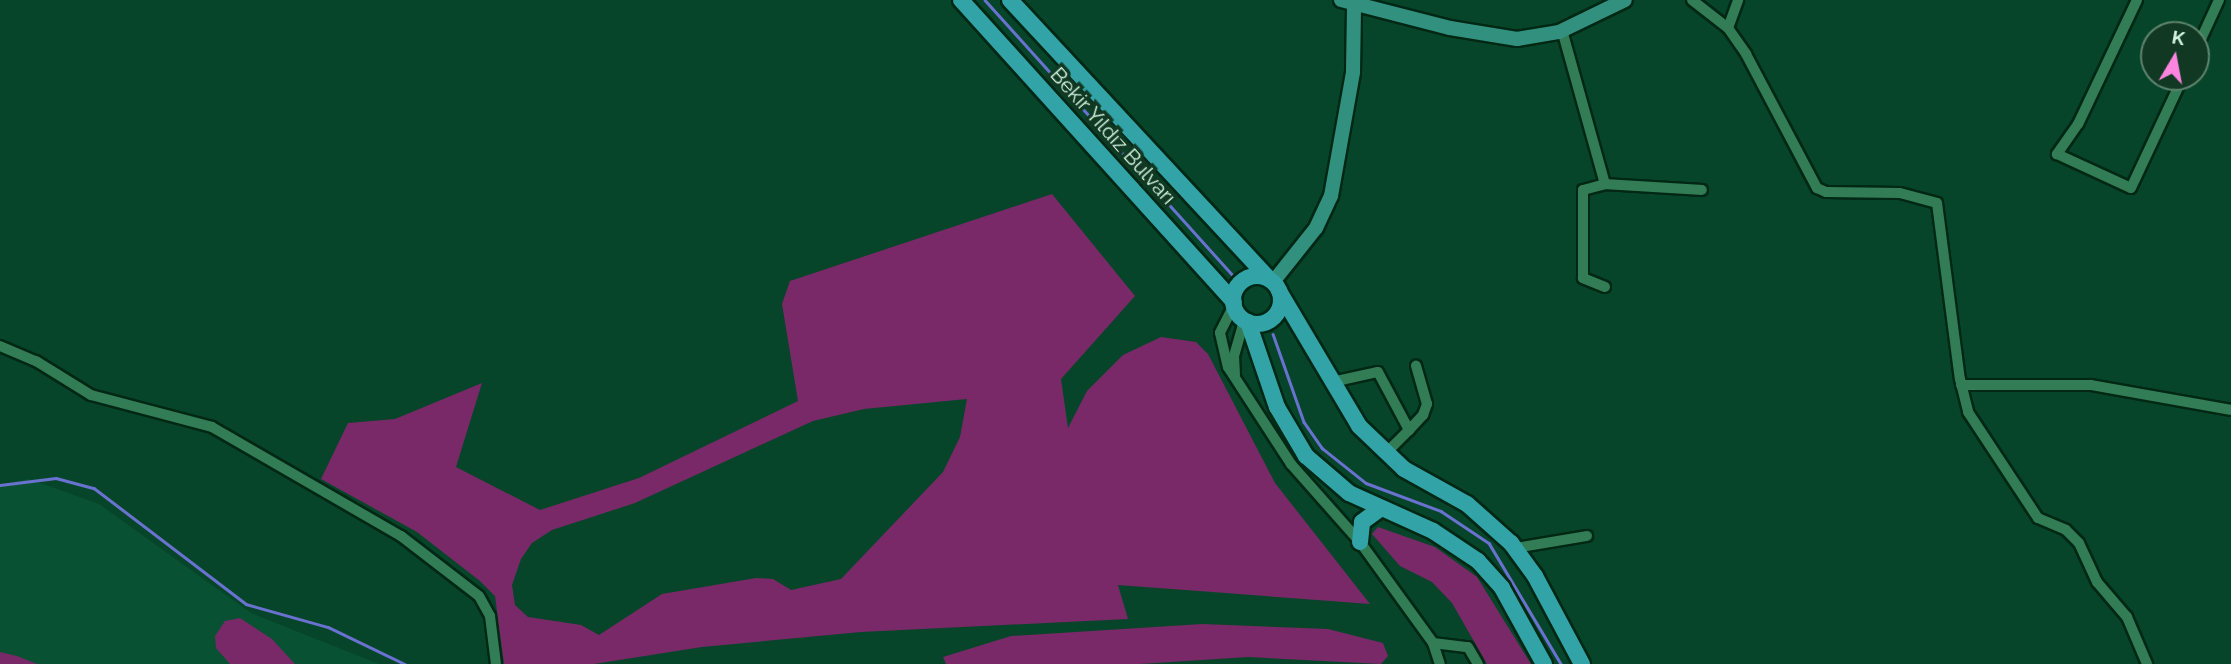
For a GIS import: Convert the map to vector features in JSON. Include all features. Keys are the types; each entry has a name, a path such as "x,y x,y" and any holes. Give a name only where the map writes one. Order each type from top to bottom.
{"main road":[{"name":"Bekir Yıldız Bulvarı","path":"961,0 1234,303"},
{"name":"Bekir Yıldız Bulvarı","path":"1010,0 1274,284 1359,426 1385,454 1478,512 1515,548 1535,576 1582,664"},
{"path":"1246,321 1262,324 1275,316 1274,284 1253,277 1243,281 1234,303 1246,321 1277,407 1297,444 1337,485 1380,509 1446,537 1478,561 1502,588 1544,664"},
{"path":"1360,542 1362,522 1380,509"}],"street":[{"path":"1274,284 1316,228 1334,187 1353,72 1348,3 1487,36 1528,39 1562,30 1625,0"},
{"path":"1692,0 1728,28 1764,84 1817,188 1826,192 1900,193 1933,200 1939,205 1961,385 1980,434 2038,518 2066,530 2080,543 2097,582 2127,617 2147,664"},
{"path":"1728,28 1738,0"},
{"path":"2137,0 2078,124 2057,154 2131,188 2176,91"},
{"path":"2209,21 2219,0"},
{"path":"1562,30 1605,184"},
{"path":"1605,287 1583,278 1581,194 1586,188 1605,184 1702,190"},
{"path":"1234,303 1222,326 1220,340 1236,379 1291,464 1360,542 1433,642 1440,664"},
{"path":"1236,379 1234,356 1246,321"},
{"path":"0,346 36,361 91,395 212,427 379,521 479,596 491,623 496,664"},
{"path":"1385,454 1409,430 1426,407 1416,366"},
{"path":"1332,382 1377,372 1409,430"},
{"path":"1961,385 2091,385 2231,410"},
{"path":"1515,548 1587,536"},
{"path":"1433,642 1468,647 1478,664"}],"shaded area":[{"path":"1052,194 1135,296 1061,379 1068,428 1087,391 1123,355 1161,337 1196,342 1208,354 1275,483 1370,604 1118,585 1128,619 861,632 702,647 594,664 504,664 495,596 417,532 321,479 348,423 395,419 482,383 456,467 540,510 639,478 798,401 782,304 790,281","holes":["967,399 960,437 943,472 841,579 791,590 773,579 756,578 662,594 599,635 581,625 528,617 515,605 512,585 521,559 532,543 552,530 635,503 813,421 864,409"]},
{"path":"29,479 99,504 251,613 379,664 0,664 0,485"},
{"path":"1378,527 1435,547 1477,577 1531,664 1487,664 1452,603 1432,582 1400,566 1372,534"},
{"path":"240,618 272,639 295,664 230,664 216,648 215,636 225,621"},
{"path":"1202,624 1328,629 1383,643 1388,656 1381,664 1248,657 1140,664 946,664 943,657 1011,636"},
{"path":"0,652 17,656 37,664 0,664"}],"waterway":[{"path":"985,0 1232,274"},
{"path":"1273,334 1304,422 1322,448 1366,483 1441,511 1489,543 1561,664"},
{"path":"0,485 56,478 94,488 246,604 328,627 405,664"}]}
